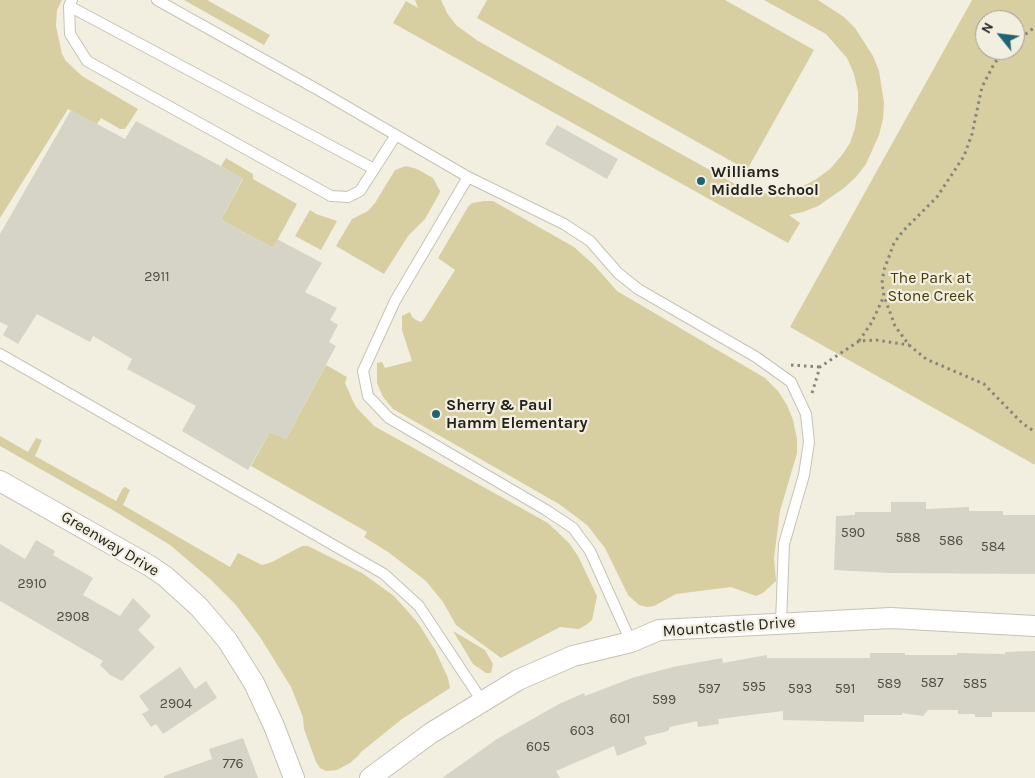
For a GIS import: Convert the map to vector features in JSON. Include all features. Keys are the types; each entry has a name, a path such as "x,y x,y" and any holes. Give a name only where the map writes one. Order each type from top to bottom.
{"street":[{"name":"Greenway Drive","path":"0,481 150,566 166,577 199,607 227,640 254,683 274,726 294,778"},
{"name":"Mountcastle Drive","path":"370,778 431,733 518,680 573,656 631,642 659,630 891,618 1035,626"}],"lane":[{"path":"158,0 468,176 564,224 590,241 618,273 638,289 756,358 791,382 806,414 809,442 804,475 784,544 781,623"},
{"path":"374,169 71,3 70,34 87,61 331,196 348,197 360,191 396,135"},
{"path":"468,176 394,301 363,371 368,396 389,418 546,510 573,528 590,551 631,642"},
{"path":"0,354 384,574 418,606 482,701"}],"path":[{"path":"997,60 982,87 972,134 964,156 937,197 903,231 894,243 884,270 882,283 884,296 895,326 909,345 926,359 984,384 1022,422 1035,432"},
{"path":"790,365 820,367 859,341 872,322 884,296"},
{"path":"859,341 876,340 909,345"},
{"path":"811,397 820,367"}],"green space":[{"path":"0,0 62,0 57,10 56,26 62,54 66,61 82,76 138,109 125,129 120,129 101,118 97,124 68,109 0,218"},
{"path":"184,0 207,0 270,35 264,45"},
{"path":"415,0 441,0 447,13 456,25 478,41 735,184 764,193 799,188 815,180 830,169 842,155 850,143 855,128 858,92 854,74 847,58 826,34 764,0 818,0 844,17 855,28 873,56 879,71 884,103 879,135 866,164 844,188 818,206 789,215 800,223 788,243 393,23 406,1 418,8"},
{"path":"487,0 725,0 814,50 747,170 477,18"},
{"name":"The Park at Stone Creek","path":"972,0 1035,0 1035,465 790,327"},
{"path":"226,158 253,174 253,179 297,204 273,248 221,220 243,179 221,166"},
{"path":"406,166 417,169 433,178 440,191 425,219 408,236 384,274 336,246 352,219 368,211 395,170"},
{"path":"493,201 574,247 594,265 617,291 765,378 778,391 787,405 793,420 797,439 797,453 780,511 774,558 776,581 763,593 756,596 731,587 676,594 654,606 639,605 628,595 605,548 587,525 559,504 393,409 383,397 377,383 377,363 382,362 385,368 412,361 402,330 402,316 410,312 416,320 421,322 424,319 455,270 438,258 468,207 472,203"},
{"path":"310,210 337,221 321,250 295,236"},
{"path":"326,365 347,377 345,383 356,407 374,426 548,523 569,543 578,556 597,596 592,620 579,629 560,627 501,658 456,625 443,602 426,581 388,552 364,537 367,532 251,466 270,432 286,439"},
{"path":"0,436 28,452 36,438 42,440 35,456 116,501 125,487 130,490 123,505 230,567 238,553 262,565 272,562 302,546 308,546 362,573 394,596 418,623 435,650 448,678 450,688 402,719 350,763 337,770 326,771 320,768 304,729 303,717 291,687 260,637 235,604 210,579 170,545 0,446"},
{"path":"453,631 485,650 493,664 491,673 486,673 473,664"}],"building":[{"path":"71,110 125,139 136,121 243,178 221,220 273,248 277,239 322,263 305,292 337,308 330,320 338,325 329,342 336,346 286,439 270,432 248,470 182,431 196,406 127,369 132,359 93,336 90,342 37,314 18,344 3,335 8,326 0,322 0,234"},
{"path":"557,125 618,159 607,179 545,144"},
{"path":"891,502 926,502 926,509 969,507 969,511 1003,511 1003,515 1035,515 1035,574 890,573 834,570 836,516 855,515 855,512 891,512"},
{"path":"36,540 55,551 53,555 93,578 83,595 120,616 133,598 151,616 138,630 155,647 122,681 110,675 100,665 103,661 0,601 0,544 25,559"},
{"path":"1035,651 1035,712 992,712 992,717 975,717 975,714 958,714 958,710 928,710 923,716 902,713 902,715 864,715 864,722 783,720 783,711 718,719 719,724 698,727 697,721 670,727 668,731 644,737 647,744 617,756 614,746 556,771 560,778 442,778 497,739 559,704 584,693 585,696 632,678 673,667 722,658 723,663 767,655 767,658 870,658 870,653 957,655 957,653 1005,654 1005,652"},
{"path":"180,667 195,689 206,681 217,698 163,734 156,724 151,727 142,714 149,710 139,696"},
{"path":"243,738 258,778 164,778 164,776 212,759 209,749"}],"place":[{"name":"Williams Middle School","path":"701,181"},
{"name":"Sherry & Paul Hamm Elementary","path":"436,414"}]}
